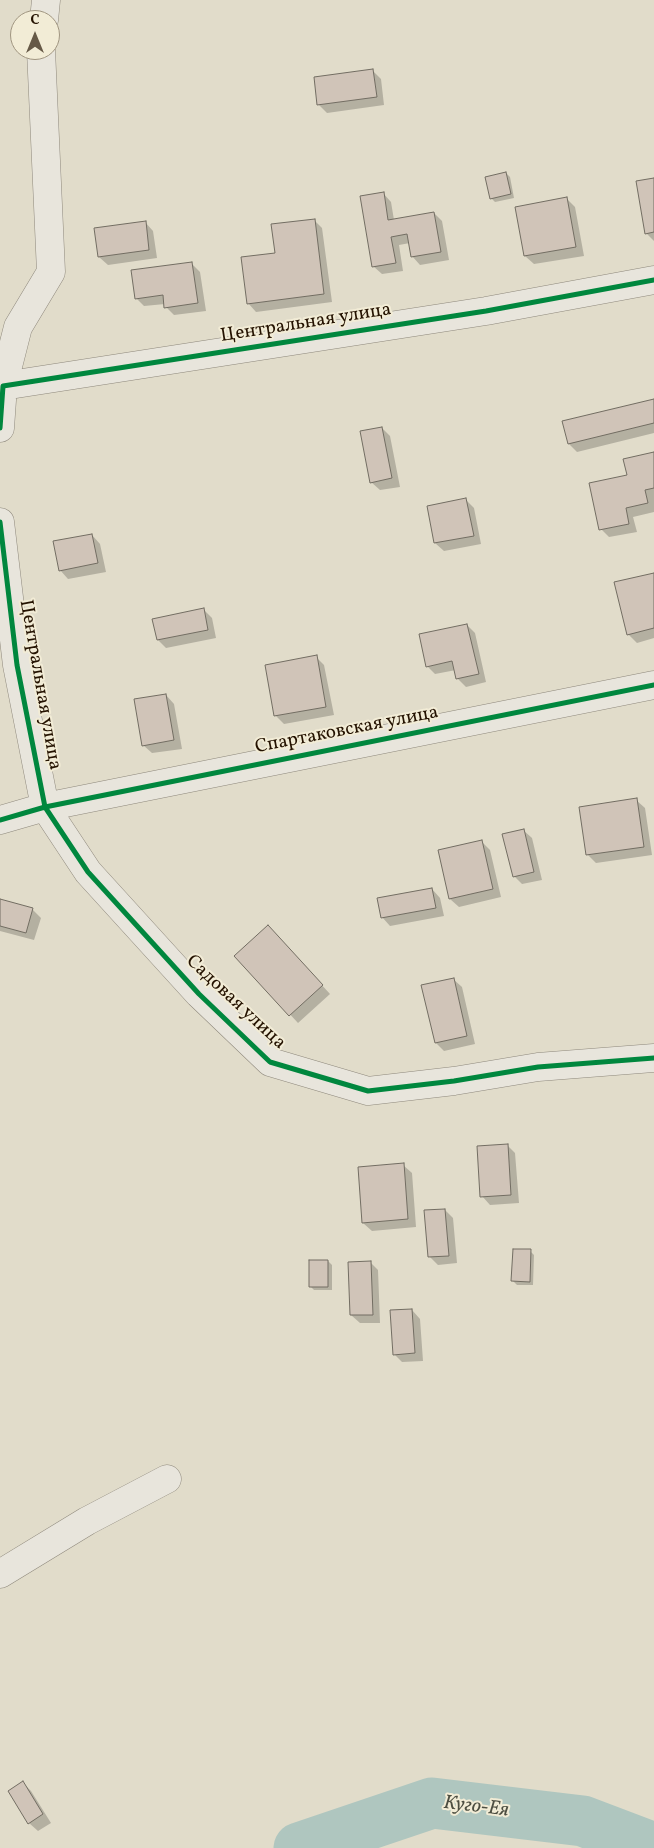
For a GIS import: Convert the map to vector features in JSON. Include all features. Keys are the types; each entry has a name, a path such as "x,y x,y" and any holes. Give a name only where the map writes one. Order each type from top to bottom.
{"street":[{"path":"0,428 3,386 18,327 51,272 41,60"},
{"name":"Центральная улица","path":"3,386 486,311 654,280"},
{"name":"Центральная улица","path":"0,522 17,665 46,807"},
{"name":"Спартаковская улица","path":"46,807 654,685"},
{"path":"0,820 46,807"},
{"name":"Садовая улица","path":"46,807 88,872 199,994 270,1062 368,1091 454,1081 538,1067 654,1058"},
{"path":"0,1574 87,1521 167,1480"}],"building":[{"path":"373,69 377,97 317,105 314,77"},
{"path":"506,172 511,194 490,199 485,177"},
{"path":"654,178 654,232 645,234 636,181"},
{"path":"384,192 388,220 434,212 441,252 411,257 407,234 391,237 396,263 372,267 360,196"},
{"path":"567,197 576,247 524,256 515,207"},
{"path":"315,219 324,294 247,304 241,257 275,253 271,224"},
{"path":"146,221 149,250 98,257 94,228"},
{"path":"192,262 198,303 164,308 163,295 135,299 131,270"},
{"path":"654,399 654,423 568,444 562,421"},
{"path":"382,427 392,478 370,483 360,431"},
{"path":"654,452 654,488 645,490 648,503 626,508 629,524 599,530 589,483 627,475 623,459"},
{"path":"466,498 474,536 434,543 427,506"},
{"path":"92,534 98,563 59,571 53,541"},
{"path":"654,573 654,628 627,635 614,582"},
{"path":"204,608 208,630 157,640 152,619"},
{"path":"467,624 479,674 456,679 452,661 426,667 419,634"},
{"path":"317,655 326,707 274,716 265,665"},
{"path":"166,694 174,740 142,746 134,699"},
{"path":"637,798 644,847 586,855 579,807"},
{"path":"524,829 534,872 513,877 502,834"},
{"path":"482,840 493,889 449,899 438,850"},
{"path":"432,888 436,908 381,918 377,898"},
{"path":"0,899 33,908 26,933 0,926"},
{"path":"268,925 323,985 289,1016 234,956"},
{"path":"454,978 467,1036 435,1043 421,985"},
{"path":"508,1144 511,1195 480,1197 477,1146"},
{"path":"404,1163 408,1219 362,1223 358,1167"},
{"path":"445,1209 449,1256 428,1257 424,1210"},
{"path":"513,1249 531,1249 530,1282 511,1281"},
{"path":"309,1260 328,1260 328,1287 309,1287"},
{"path":"371,1261 373,1315 350,1315 348,1262"},
{"path":"412,1309 415,1353 393,1355 390,1310"},
{"path":"23,1781 43,1814 28,1824 8,1791"}],"waterway":[{"name":"Куго-Ея","path":"299,1848 432,1803 583,1821 654,1848"}],"cycle path":[{"path":"0,428 3,386 486,311 654,280"},
{"path":"0,522 17,665 45,807 88,872 199,994 270,1062 368,1091 454,1081 538,1067 654,1058"},
{"path":"0,820 45,807 654,685"}]}
